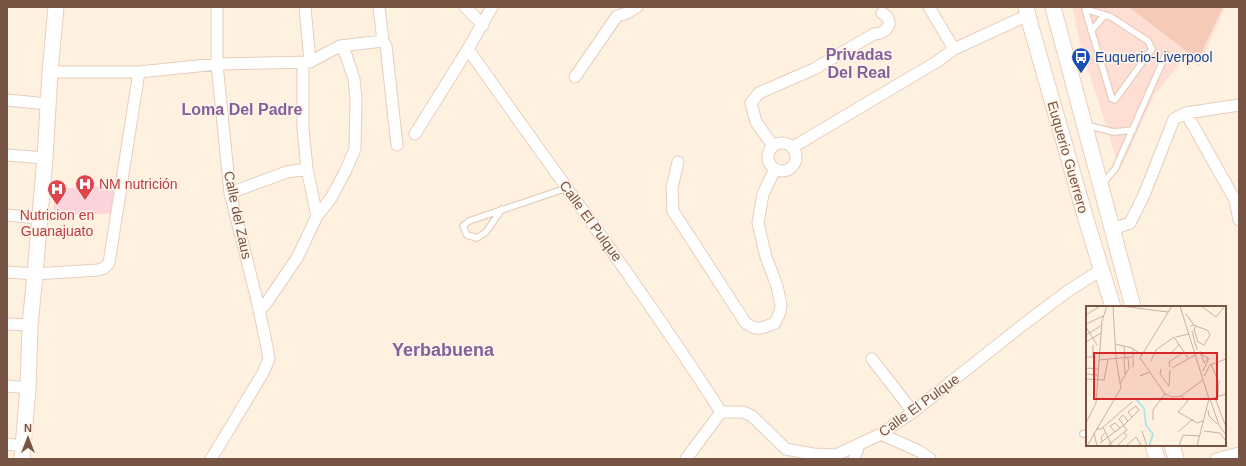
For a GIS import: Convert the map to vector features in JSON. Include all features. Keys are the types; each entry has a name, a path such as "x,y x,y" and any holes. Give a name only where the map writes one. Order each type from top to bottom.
{"main road":[{"path":"22,452 28,388 30,325 45,158 50,72 56,7"},
{"name":"Euquerio Guerrero","path":"1050,8 1134,306"},
{"name":"Euquerio Guerrero","path":"1027,11 1113,306"},
{"path":"1153,446 1158,459"},
{"path":"1172,446 1176,459"}],"street":[{"name":"Calle del Zaus","path":"211,459 263,373 269,359 259,311 230,193 217,64 217,7"},
{"path":"305,7 307,62 303,129 307,169 317,216"},
{"path":"379,7 383,41 386,46 397,145"},
{"path":"465,7 480,28"},
{"path":"415,134 468,49 492,7"},
{"path":"575,77 615,11 627,13 637,7"},
{"path":"929,7 954,49"},
{"path":"793,147 938,61 954,49 1027,11"},
{"path":"772,146 756,122 754,116 751,103 759,93 814,69 874,34 884,32 888,28 889,21 887,15 882,13"},
{"path":"50,72 139,72 217,64 307,62 340,46 383,41"},
{"path":"259,311 267,302 296,258 317,216 330,198 346,170 355,149 356,100 354,79 346,55 340,46"},
{"name":"Calle El Pulque","path":"468,49 611,248 721,412 743,412 752,416 786,449 813,454 836,456 881,434 913,412 1068,290 1101,270"},
{"path":"7,272 35,274 98,270 104,268 108,264 139,72"},
{"path":"7,100 48,104"},
{"path":"1113,230 1130,223 1144,195 1174,118 1186,113 1239,105"},
{"path":"1186,113 1236,200 1239,220"},
{"path":"779,142 786,143 793,147 797,154 796,162 791,168 783,171 775,169 770,164 768,158 769,151 772,146 779,142"},
{"path":"7,155 45,158"},
{"path":"678,162 672,188 673,211 745,322 751,327 759,329 776,323 781,305 777,286 766,257 758,223 763,194 775,169"},
{"path":"230,193 287,172 307,169"},
{"path":"7,215 39,218"},
{"path":"7,324 30,325"},
{"path":"872,359 913,412"},
{"path":"7,386 28,388"},
{"path":"686,459 721,412"},
{"path":"881,434 919,451 930,459"},
{"path":"7,444 22,452"},
{"path":"854,459 859,445"},
{"path":"1216,459 1235,456"}],"lane":[{"path":"1085,8 1111,17 1148,41 1152,49 1115,100 1112,99 1085,8"},
{"path":"1092,31 1105,15"},
{"path":"1101,186 1115,169 1166,54"},
{"path":"1084,125 1114,132 1133,130"},
{"path":"502,210 486,232 477,238 467,235 463,226 469,221 567,188"}],"shaded area":[{"path":"1072,7 1225,7 1199,66 1185,58 1154,95 1120,170 1081,46"},
{"name":"NM nutrición","path":"118,185 116,213 54,216 54,189"}],"building":[{"path":"1129,7 1223,7 1198,60"}],"place":[{"name":"Euquerio-Liverpool","path":"1081,74"},
{"name":"NM nutrición","path":"85,201"},
{"name":"Nutricion en Guanajuato","path":"57,206"}],"district":[{"name":"Privadas Del Real","path":"859,63"},
{"name":"Loma Del Padre","path":"242,109"},
{"name":"Yerbabuena","path":"443,350"}]}
